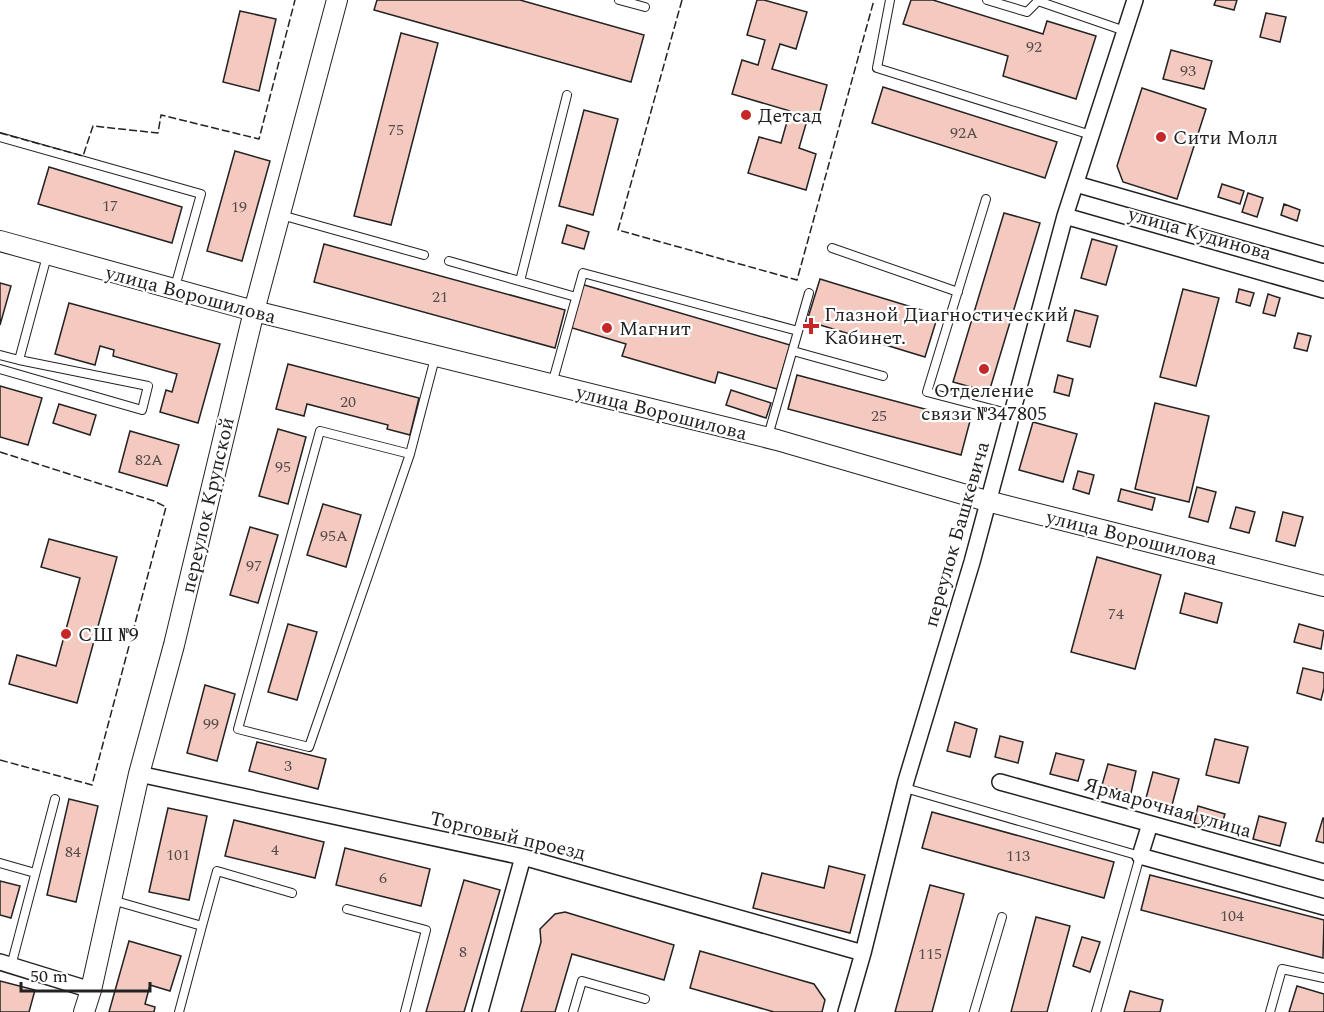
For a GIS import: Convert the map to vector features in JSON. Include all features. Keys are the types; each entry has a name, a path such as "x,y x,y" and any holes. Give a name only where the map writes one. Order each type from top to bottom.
{"street":[{"name":"переулок Крупской","path":"84,1012 91,990 139,774 174,645 254,311 337,0"},
{"name":"переулок Башкевича","path":"846,1012 905,788 972,562 1065,216 1135,0"},
{"name":"улица Кудинова","path":"1076,184 1324,255"},
{"name":"улица Кудинова","path":"1065,216 1324,290"},
{"name":"улица Ворошилова","path":"0,241 254,311 767,437 987,501 1324,586"},
{"name":"Торговый проезд","path":"139,774 523,857 863,953"},
{"name":"Ярмарочная улица","path":"1000,782 1324,872"},
{"path":"1150,824 1140,856 1324,907"},
{"path":"480,1012 523,857"},
{"path":"6,964 91,990"}],"lane":[{"path":"619,0 645,7"},
{"path":"890,0 877,68 1091,135"},
{"path":"987,0 1027,12 1038,1 1125,31"},
{"path":"520,281 567,95"},
{"path":"0,137 201,194 174,290"},
{"path":"986,199 927,392 1011,414"},
{"path":"279,215 424,255"},
{"path":"832,248 958,292"},
{"path":"19,360 47,254"},
{"path":"449,261 576,297"},
{"path":"552,386 583,273 798,331"},
{"path":"767,437 809,293"},
{"path":"792,351 882,376"},
{"path":"0,354 19,360 148,386 142,410 0,369"},
{"path":"410,454 320,431 238,729 309,747 410,454 435,356"},
{"path":"905,788 1140,856 1096,1012"},
{"path":"6,964 35,873 55,799"},
{"path":"0,863 35,873"},
{"path":"179,1012 217,871 292,893"},
{"path":"111,900 202,926"},
{"path":"347,909 426,930 405,1012"},
{"path":"974,1012 1002,917"},
{"path":"1270,1012 1282,969 1324,978"},
{"path":"573,1012 582,981 645,999"}],"building":[{"path":"377,0 520,0 644,35 631,82 374,10"},
{"path":"757,0 807,12 796,49 780,44 772,69 827,85 818,119 808,117 799,148 816,154 806,190 748,173 759,137 781,143 790,111 732,94 742,60 758,65 765,40 747,35"},
{"path":"911,0 933,0 1043,34 1047,21 1096,36 1076,99 1003,76 1008,56 903,24"},
{"path":"1216,0 1237,0 1234,10 1214,5"},
{"path":"240,11 276,19 259,91 223,82"},
{"path":"1266,13 1286,17 1280,42 1260,37"},
{"path":"401,33 438,43 391,225 354,216"},
{"path":"1171,50 1212,61 1204,89 1163,79"},
{"path":"883,87 1057,142 1045,178 872,123"},
{"name":"Сити Молл","path":"1142,88 1206,109 1177,199 1123,182 1117,166"},
{"path":"584,110 618,119 593,215 559,206"},
{"path":"235,151 270,161 242,261 207,251"},
{"path":"49,167 182,207 172,243 38,204"},
{"path":"1222,184 1244,191 1240,204 1218,197"},
{"path":"1248,193 1263,198 1257,217 1242,212"},
{"path":"1284,204 1300,210 1297,221 1281,215"},
{"path":"1004,213 1040,223 989,392 953,382"},
{"path":"567,225 589,232 584,249 562,243"},
{"path":"1092,239 1117,246 1106,285 1081,278"},
{"path":"324,244 565,310 555,348 314,282"},
{"path":"820,279 938,315 925,357 807,321"},
{"path":"0,283 11,286 0,325"},
{"path":"581,284 790,345 777,389 718,372 715,383 622,356 626,344 569,327"},
{"path":"1183,289 1219,298 1196,386 1160,377"},
{"path":"1239,289 1254,293 1250,306 1236,302"},
{"path":"1268,294 1280,298 1275,316 1263,313"},
{"path":"69,303 220,344 198,423 160,412 166,390 172,392 177,374 113,356 114,350 100,346 95,365 55,354"},
{"path":"1075,310 1098,316 1090,347 1067,341"},
{"path":"1298,333 1311,336 1307,351 1294,348"},
{"path":"288,364 419,398 410,435 387,429 388,425 307,404 304,416 276,409"},
{"path":"797,375 970,421 961,455 788,409"},
{"path":"1058,375 1073,379 1069,396 1054,392"},
{"path":"0,386 42,398 28,445 0,437"},
{"path":"731,390 771,403 766,418 726,405"},
{"path":"1155,403 1209,416 1189,502 1135,489"},
{"path":"59,404 96,415 90,435 53,423"},
{"path":"1033,422 1077,434 1063,482 1019,470"},
{"path":"278,429 306,437 288,504 259,496"},
{"path":"130,431 179,445 167,486 119,472"},
{"path":"1078,471 1094,475 1089,494 1073,489"},
{"path":"1197,487 1216,492 1208,522 1189,517"},
{"path":"1121,489 1155,498 1152,510 1118,501"},
{"path":"323,504 361,515 346,567 307,555"},
{"path":"1236,507 1255,512 1249,533 1230,528"},
{"path":"1283,512 1303,517 1295,546 1276,541"},
{"path":"250,527 278,535 258,603 230,595"},
{"path":"49,539 117,557 77,703 9,684 17,655 56,666 80,578 41,567"},
{"path":"1097,557 1161,575 1135,669 1071,652"},
{"path":"1185,593 1222,603 1217,623 1180,613"},
{"path":"288,624 317,632 297,700 268,692"},
{"path":"1299,624 1324,631 1321,649 1294,642"},
{"path":"1303,668 1324,673 1321,700 1297,693"},
{"path":"205,685 235,694 217,761 187,753"},
{"path":"955,722 977,729 970,757 947,751"},
{"path":"1000,736 1023,742 1018,763 995,757"},
{"path":"1215,739 1248,747 1239,783 1206,775"},
{"path":"257,742 326,759 318,789 249,771"},
{"path":"1056,753 1084,760 1078,781 1050,774"},
{"path":"1108,764 1136,771 1131,793 1102,785"},
{"path":"1153,772 1179,779 1172,805 1146,798"},
{"path":"69,799 98,806 76,902 47,895"},
{"path":"1198,806 1225,814 1220,830 1194,823"},
{"path":"168,808 207,816 189,900 149,892"},
{"path":"932,812 1114,862 1104,898 922,848"},
{"path":"1259,816 1286,823 1280,846 1253,839"},
{"path":"1324,818 1324,843 1316,841"},
{"path":"234,820 324,842 315,878 225,856"},
{"path":"345,848 430,869 421,906 336,885"},
{"path":"829,866 865,875 850,933 753,908 762,873 824,888"},
{"path":"1150,875 1324,920 1323,958 1141,910"},
{"path":"464,880 500,890 464,1012 426,1012"},
{"path":"0,881 20,886 11,918 0,915"},
{"path":"930,885 964,894 932,1012 895,1012"},
{"path":"565,912 674,945 664,980 572,954 555,1012 521,1012 541,942 540,929 555,914"},
{"path":"1036,917 1070,926 1047,1012 1011,1012"},
{"path":"1082,937 1100,942 1090,972 1073,966"},
{"path":"129,941 181,956 170,991 150,985 145,1004 155,1007 154,1012 109,1012"},
{"path":"700,951 814,984 825,1000 822,1012 774,1012 690,988"},
{"path":"0,981 35,990 29,1012 0,1012"},
{"path":"1297,986 1324,994 1324,1012 1289,1012"},
{"path":"1130,991 1163,1000 1160,1012 1124,1012"}],"fence":[{"path":"0,133 83,156 93,126 158,133 161,115 259,139 295,0"},
{"path":"682,0 618,230 797,280 874,0"},
{"path":"0,452 154,501 166,507 92,785 0,760"}],"place":[{"name":"Детсад","path":"746,115"},
{"name":"Сити Молл","path":"1161,137"},
{"name":"Глазной Диагностический Кабинет.","path":"811,326"},
{"name":"Магнит","path":"607,328"},
{"name":"Отделение связи №347805","path":"984,369"},
{"name":"СШ №9","path":"66,634"}]}
